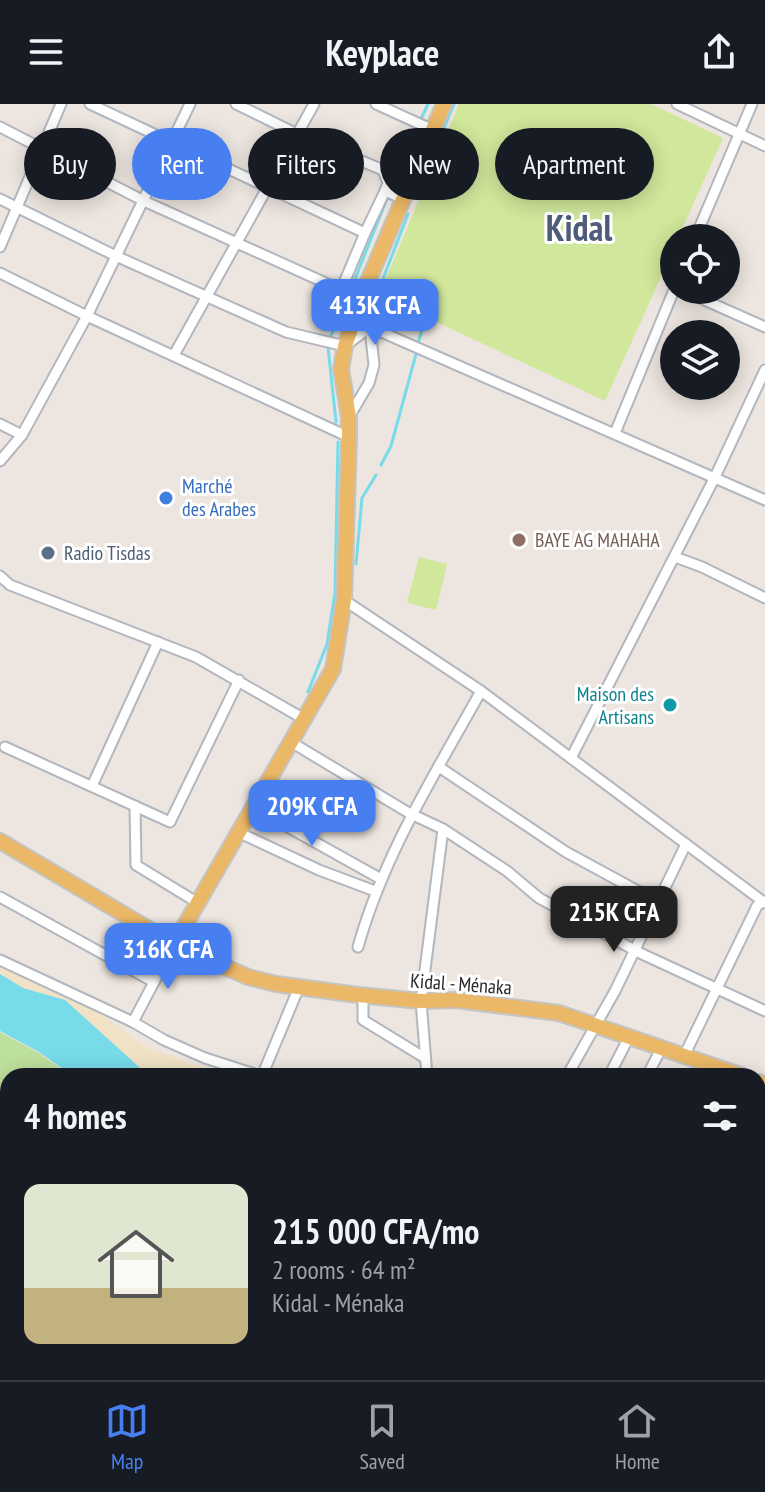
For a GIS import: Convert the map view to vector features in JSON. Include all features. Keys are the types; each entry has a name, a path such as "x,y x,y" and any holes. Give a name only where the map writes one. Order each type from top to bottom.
{"main road":[{"path":"434,128 444,104"},
{"path":"174,944 333,669 344,600 349,437 341,369 345,346 363,292 403,200"},
{"name":"Kidal - Ménaka","path":"0,841 174,944 248,977 363,995 421,1001 456,1000 559,1013 685,1054 708,1068"}],"street":[{"path":"51,128 61,104"},
{"path":"90,104 139,128"},
{"path":"179,128 190,104"},
{"path":"236,104 285,128"},
{"path":"300,128 314,104"},
{"path":"376,104 429,128"},
{"path":"677,104 765,146"},
{"path":"701,224 752,104"},
{"path":"0,127 24,138"},
{"path":"116,186 341,290 363,292 374,365 369,383 349,417"},
{"path":"0,247 24,191"},
{"path":"0,199 118,257 286,332 345,346 370,327"},
{"path":"174,355 260,200"},
{"path":"295,200 365,233"},
{"path":"341,290 381,200"},
{"path":"0,461 22,435 118,257 144,201"},
{"path":"0,273 349,437"},
{"path":"615,433 668,304"},
{"path":"713,304 765,327"},
{"path":"370,327 765,500"},
{"path":"571,758 715,477 765,370"},
{"path":"0,424 22,435"},
{"path":"675,557 765,598"},
{"path":"0,576 10,585 196,657 304,719"},
{"path":"344,600 481,691 764,902 757,906 685,1054"},
{"path":"92,786 158,642"},
{"path":"5,747 170,822 239,680"},
{"path":"358,947 375,891 412,815 481,691"},
{"path":"291,742 412,815 443,829 507,871 539,898 634,949 765,1011"},
{"path":"439,767 566,852 658,902"},
{"path":"135,806 136,865 198,903"},
{"path":"252,807 381,879"},
{"path":"426,1068 421,1001 443,829"},
{"path":"238,832 319,870 375,891"},
{"path":"571,1068 615,991 686,844"},
{"path":"0,897 154,982"},
{"path":"133,1022 174,944"},
{"path":"0,960 133,1022 164,1040 237,1068"},
{"path":"265,1068 299,987"},
{"path":"363,995 363,1020 425,1058"},
{"path":"613,1068 630,1035"},
{"path":"651,1068 662,1047"}],"green space":[{"path":"459,104 651,104 723,138 684,224 660,224 660,279 605,401 379,295 419,200 479,200 479,128 449,128"},
{"path":"419,557 447,564 436,610 407,603"},
{"path":"0,1032 60,1068 0,1068"}],"sand":[{"path":"0,962 66,989 149,1049 205,1068 140,1068 65,1000 23,988 0,974"}],"water":[{"path":"0,974 23,988 65,1000 140,1068 62,1068 0,1031"}],"waterway":[{"path":"420,121 428,104"},
{"path":"444,128 454,104"},
{"path":"351,289 386,200"},
{"path":"408,214 376,297 383,309 422,330 419,340"},
{"path":"330,338 347,297"},
{"path":"328,347 336,422"},
{"path":"381,465 391,446 416,354"},
{"path":"308,692 327,644 335,593 338,442"},
{"path":"356,564 362,498 376,475"}],"place":[{"name":"Marché des Arabes","path":"166,498"},
{"name":"BAYE AG MAHAHA","path":"519,540"},
{"name":"Radio Tisdas","path":"48,553"},
{"name":"Maison des Artisans","path":"670,705"}],"district":[{"name":"Kidal","path":"579,227"}]}
